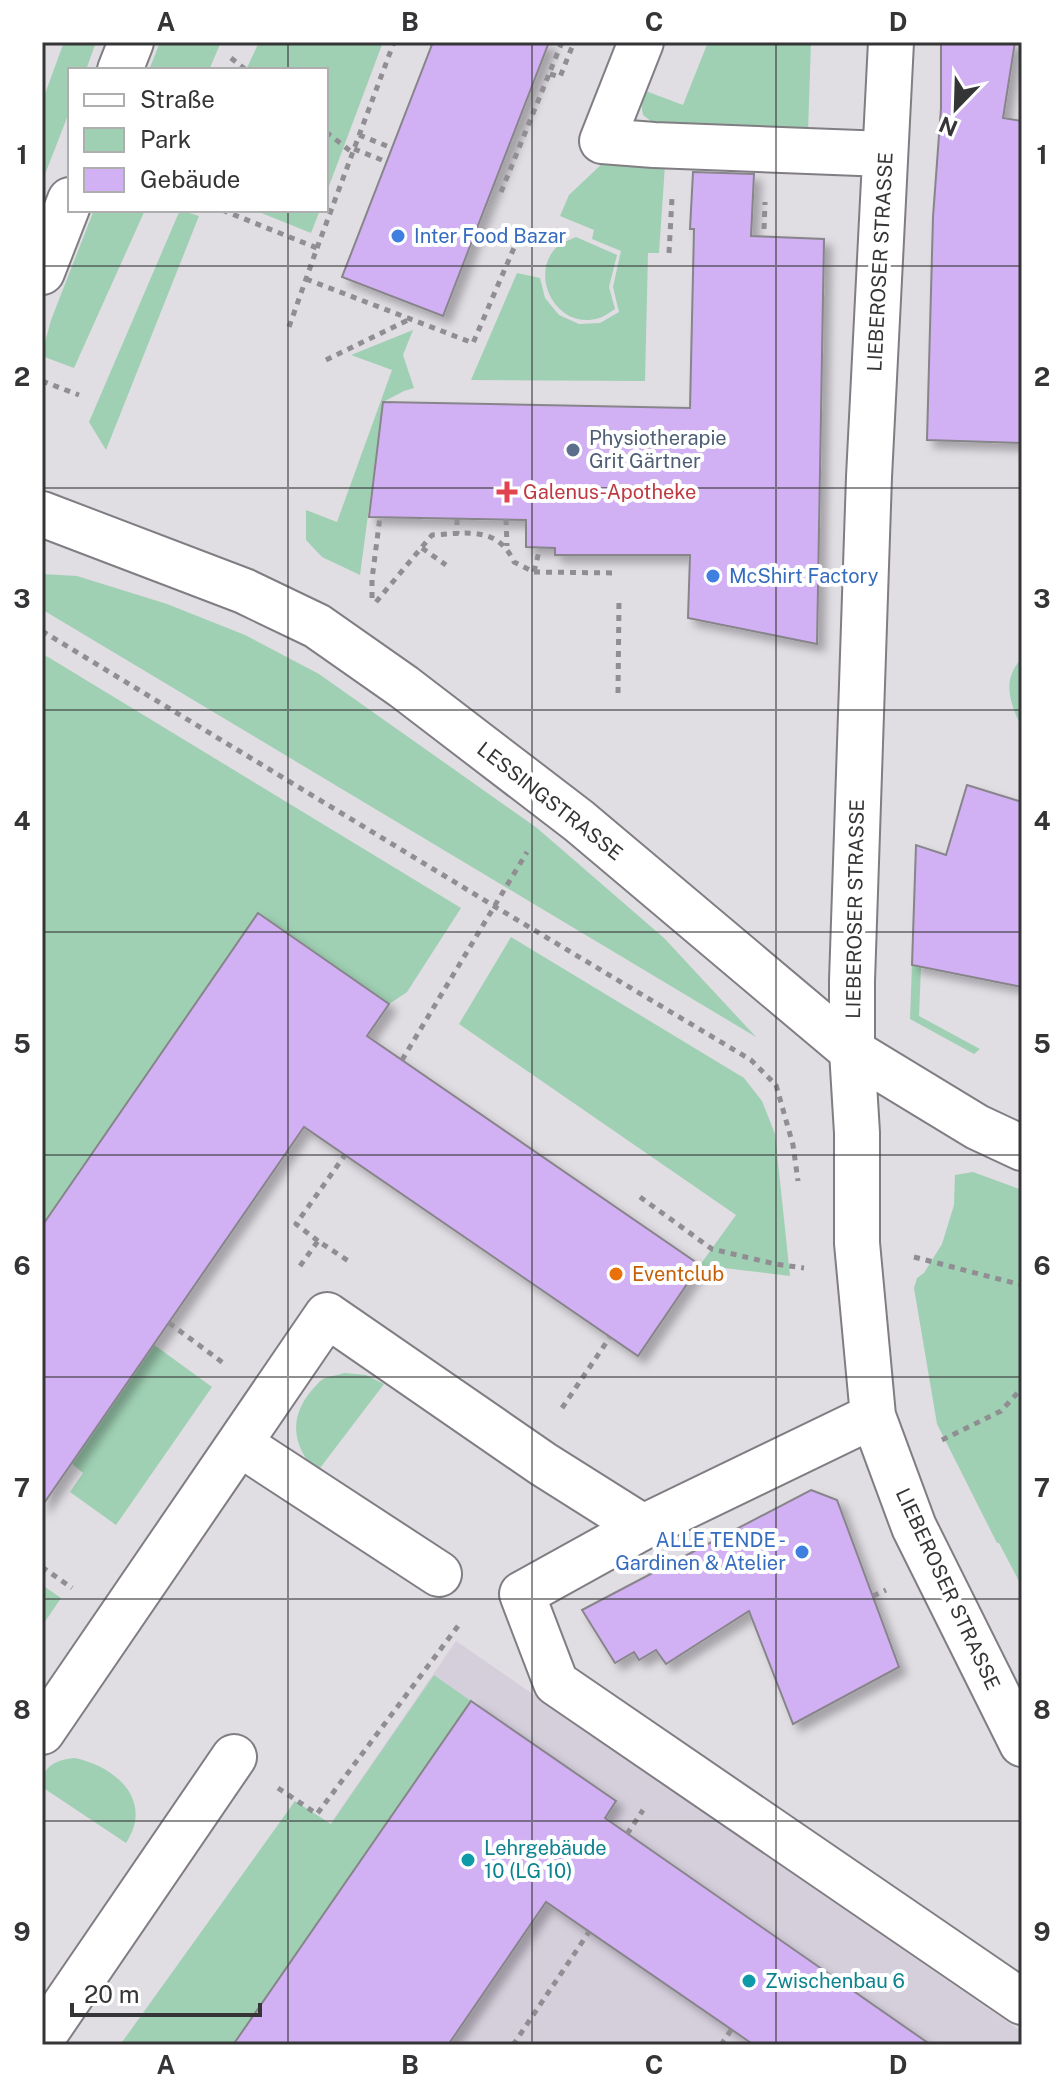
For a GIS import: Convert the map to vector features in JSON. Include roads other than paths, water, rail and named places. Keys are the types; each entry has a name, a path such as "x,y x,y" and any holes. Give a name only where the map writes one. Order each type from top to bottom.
{"street":[{"path":"121,68 131,42"},
{"path":"641,42 602,141 885,154"},
{"name":"LIEBEROSER STRASSE","path":"891,42 858,752 852,981 857,1243 873,1416 914,1527 1022,1744"},
{"path":"42,272 68,205"},
{"name":"LESSINGSTRASSE","path":"42,514 244,591 317,626 404,687 579,821 852,1051 977,1127 1022,1148"},
{"path":"42,1732 327,1315 543,1464 643,1527"},
{"path":"873,1416 643,1527 522,1594 556,1683 1022,2002"},
{"path":"240,1444 439,1574"},
{"path":"42,2038 234,1757"}],"place":[{"name":"Inter Food Bazar","path":"398,236"},
{"name":"Physiotherapie Grit Gärtner","path":"573,450"},
{"name":"Galenus-Apotheke","path":"507,492"},
{"name":"McShirt Factory","path":"713,576"},
{"name":"Eventclub","path":"616,1274"},
{"name":"ALLE TENDE - Gardinen & Atelier","path":"802,1552"},
{"name":"Lehrgebäude 10 (LG 10)","path":"468,1860"},
{"name":"Zwischenbau 6","path":"749,1981"}]}
